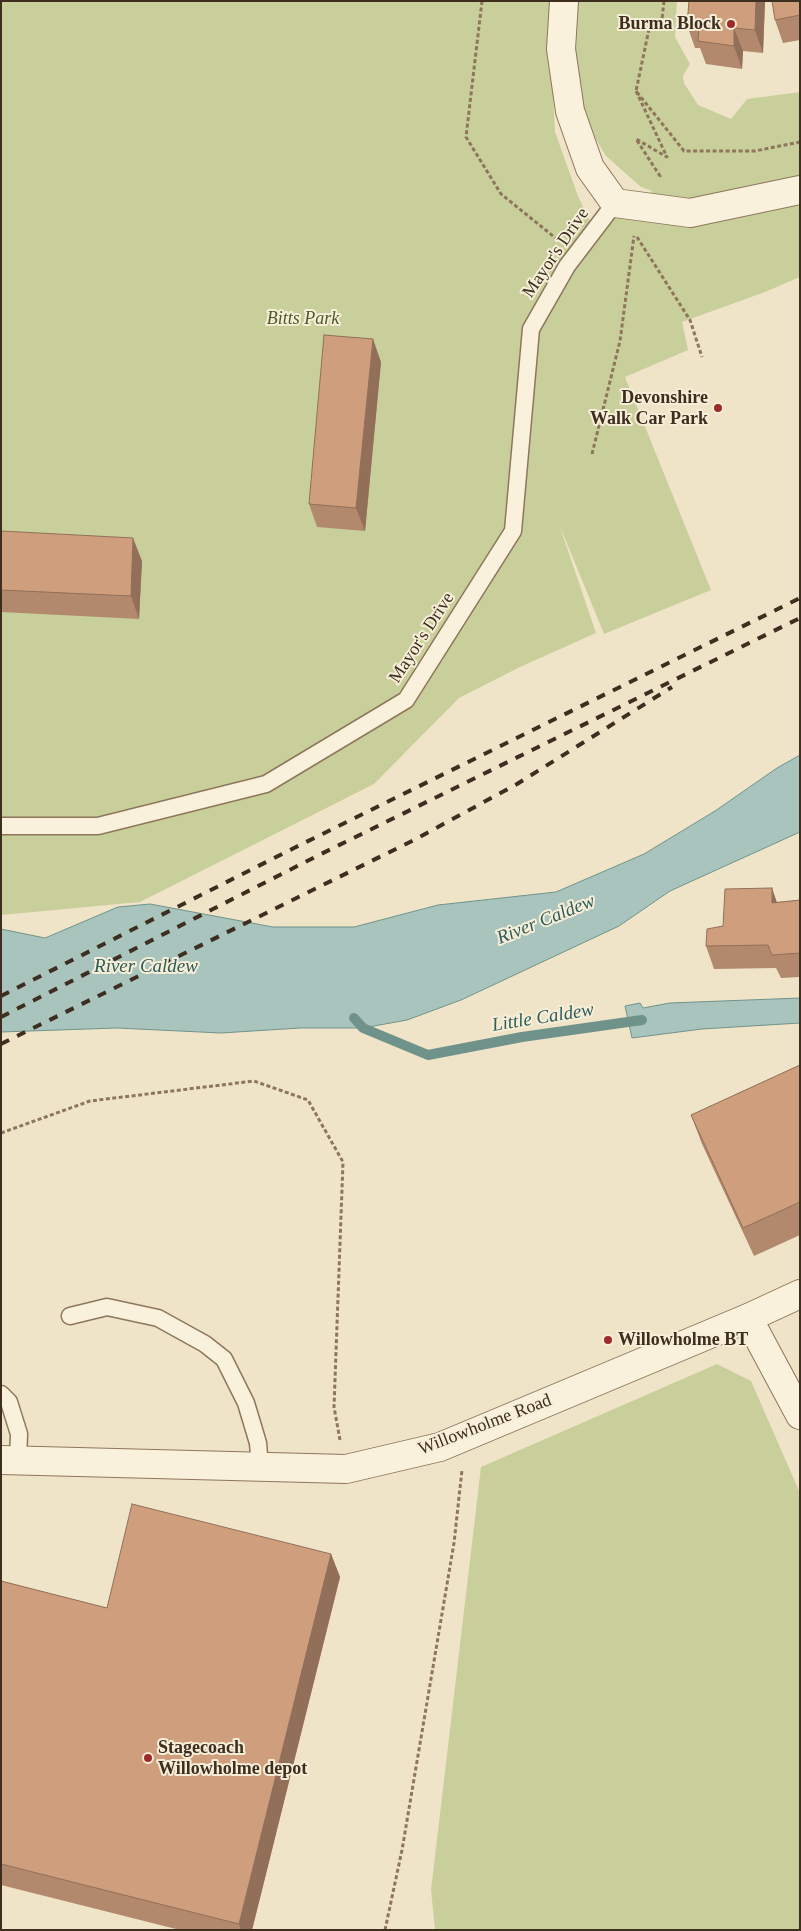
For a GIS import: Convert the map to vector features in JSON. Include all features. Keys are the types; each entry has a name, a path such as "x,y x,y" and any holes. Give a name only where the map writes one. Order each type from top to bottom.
{"street":[{"path":"564,1 562,49 570,111 590,168 615,203 690,213 800,190"},
{"name":"Willowholme Road","path":"10,1460 346,1469 440,1447 748,1318 800,1294"},
{"path":"748,1318 800,1415"}],"lane":[{"name":"Mayor's Drive","path":"1,826 98,826 266,784 406,700 513,531 531,329 567,266 615,203"},
{"path":"70,1316 107,1307 158,1318 205,1344 224,1359 246,1403 258,1443 260,1467"},
{"path":"1,1394 8,1402 19,1434 10,1460"}],"path":[{"path":"482,1 466,136 501,194 561,243"},
{"path":"654,180 660,176 636,139 667,157 636,91 649,29 661,28 664,1"},
{"path":"636,91 684,151 755,151 800,142"},
{"path":"592,454 620,341 634,232 690,320 702,357"},
{"path":"1,1133 90,1101 254,1081 308,1100 343,1162 334,1408 346,1469"},
{"path":"385,1930 402,1850 454,1543 466,1436"}],"green space":[{"name":"Bitts Park","path":"1,1 552,1 550,36 555,132 578,196 592,225 629,213 652,191 641,187 606,156 582,116 575,73 578,1 677,1 675,37 690,64 683,76 684,83 698,105 731,119 747,99 800,92 800,277 765,292 682,322 688,350 625,377 711,590 604,634 559,524 596,633 520,667 459,698 374,784 140,902 1,915"},
{"path":"717,1364 751,1381 800,1493 800,1930 435,1930 431,1890 481,1467"}],"water":[{"name":"River Caldew","path":"800,755 800,832 670,891 619,926 461,1000 407,1020 363,1028 300,1028 221,1033 117,1028 1,1032 1,929 45,938 118,907 150,904 273,927 354,927 438,905 556,892 644,854 715,811 777,768"},
{"path":"800,998 800,1023 702,1029 632,1038 625,1006 640,1003 643,1008 670,1003"}],"building":[{"path":"689,1 756,1 755,30 734,28 734,46 698,41 699,26 687,25"},
{"path":"772,1 800,1 800,15 775,20"},
{"path":"324,335 373,339 356,508 309,504"},
{"path":"1,531 133,538 131,596 1,590"},
{"path":"772,888 772,903 800,900 800,953 772,955 768,945 706,946 707,929 723,926 725,889"},
{"path":"800,1065 800,1202 743,1228 691,1115"},
{"name":"Stagecoach Willowholme depot","path":"132,1504 331,1554 239,1924 1,1864 1,1581 107,1608"}],"waterway":[{"name":"Little Caldew","path":"354,1018 363,1028 428,1055 522,1037 642,1020"}],"railway":[{"path":"1,996 294,848 800,598"},
{"path":"1,1017 319,855 800,618"},
{"path":"1,1044 414,840 517,784 672,687"}],"place":[{"name":"Burma Block","path":"731,24"},
{"name":"Devonshire Walk Car Park","path":"718,408"},
{"name":"Willowholme BT","path":"608,1340"},
{"name":"Stagecoach Willowholme depot","path":"148,1758"}]}
